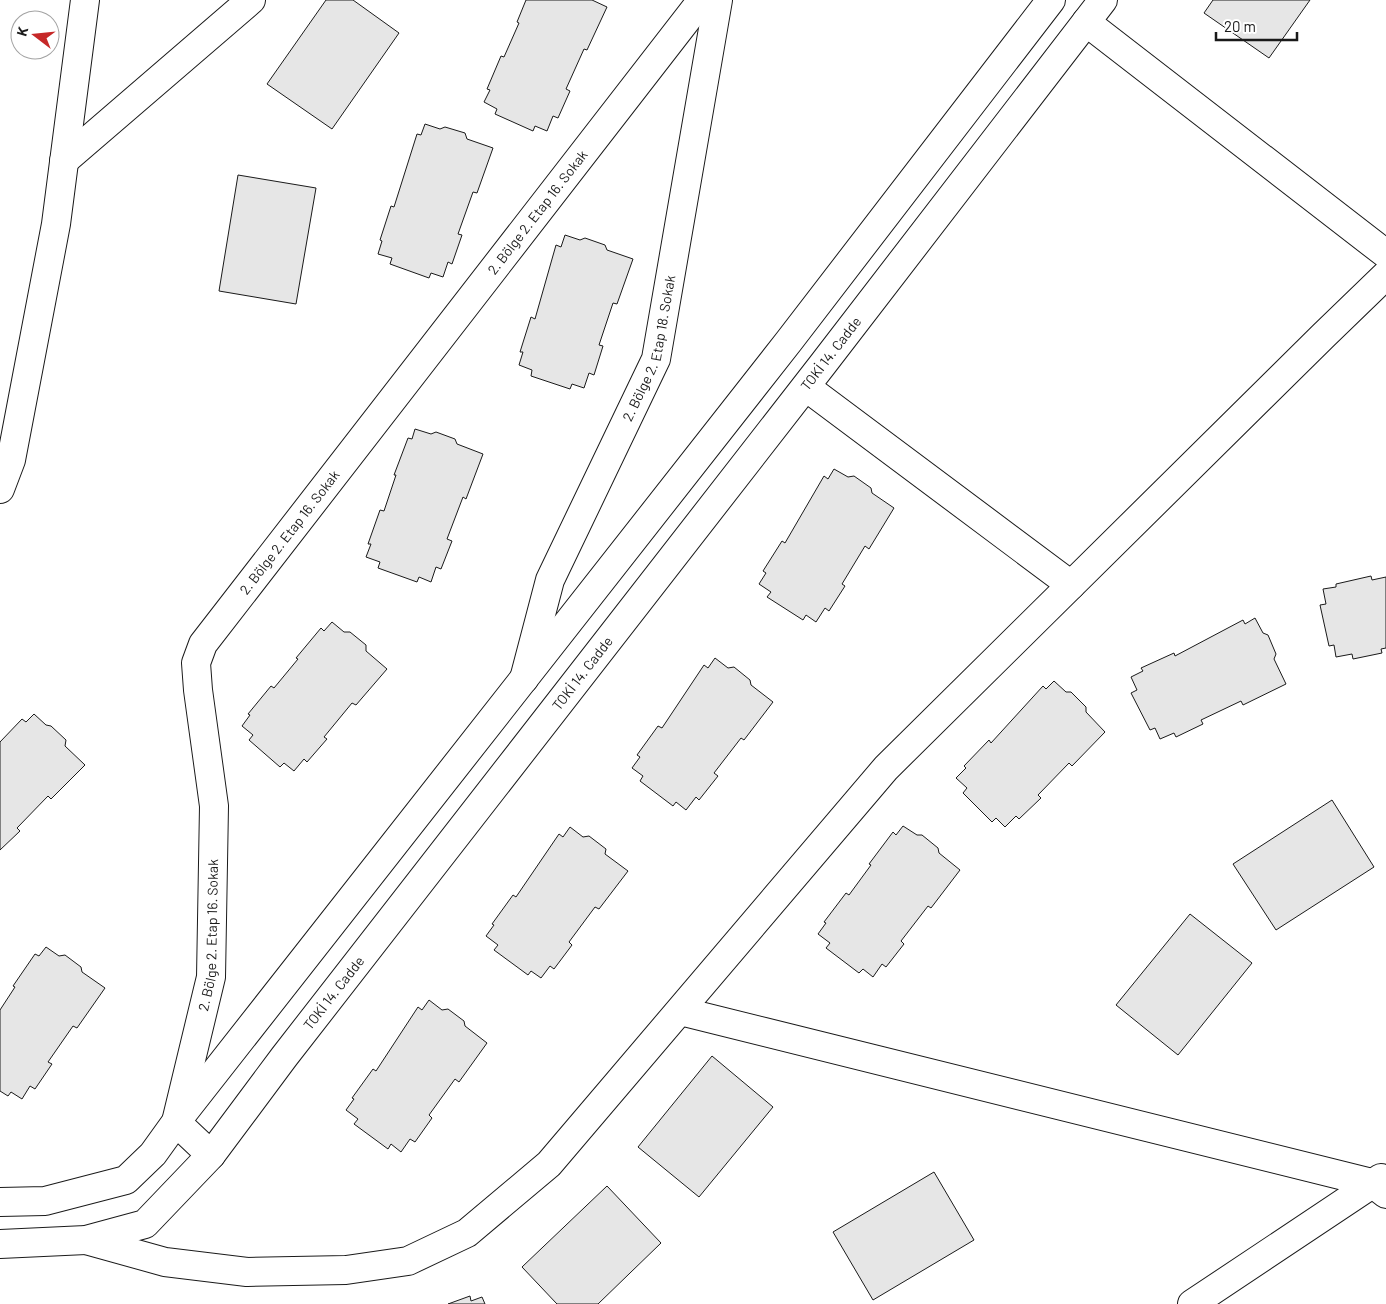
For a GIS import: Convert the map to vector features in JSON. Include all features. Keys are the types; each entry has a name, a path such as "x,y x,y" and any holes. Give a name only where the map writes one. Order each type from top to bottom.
{"street":[{"path":"0,489 12,460 56,224 85,0"},
{"path":"64,161 251,0"},
{"name":"2. Bölge 2. Etap 16. Sokak","path":"176,1122 211,977 214,806 196,663 203,644 702,0"},
{"name":"2. Bölge 2. Etap 18. Sokak","path":"524,679 550,580 656,359 718,0"},
{"path":"0,1202 45,1201 126,1180 153,1154 176,1122 789,342 1051,0"},
{"name":"TOKİ 14. Cadde","path":"0,1244 86,1240 145,1224 211,1155 284,1057 806,387 1103,0"},
{"path":"1086,22 1386,254"},
{"path":"86,1240 165,1262 247,1272 346,1270 408,1262 467,1233 549,1164 886,768 1386,275"},
{"path":"806,387 1071,585"},
{"path":"680,1011 1381,1184"},
{"path":"176,1122 211,1155"},
{"path":"1192,1304 1381,1184"}],"building":[{"path":"326,0 353,0 399,33 332,129 267,84"},
{"path":"526,0 592,0 607,7 587,50 584,49 566,89 570,91 558,118 553,116 547,131 535,126 533,131 495,114 497,109 484,102 490,90 487,89 501,56 504,57 519,23 517,22"},
{"path":"1213,0 1310,0 1269,58 1204,13"},
{"path":"425,124 440,129 445,127 465,133 467,139 493,148 477,193 473,192 458,234 462,235 452,264 448,262 443,277 431,273 429,278 390,264 392,258 378,254 382,241 380,240 391,206 394,207 417,134 421,135"},
{"path":"238,175 316,188 296,304 219,291"},
{"path":"565,235 580,240 585,238 605,245 607,250 633,259 617,304 613,303 599,345 603,346 594,375 589,373 584,388 572,384 570,389 531,376 532,370 519,365 523,352 520,352 531,317 535,319 556,245 561,247"},
{"path":"415,429 431,434 436,432 455,439 457,444 483,454 466,499 463,497 447,539 452,541 441,569 436,567 431,582 419,577 417,582 378,568 380,562 366,557 371,544 368,544 380,510 384,511 396,475 394,475 408,438 412,439"},
{"path":"834,469 848,477 854,476 871,488 872,493 894,508 869,549 865,546 842,584 845,586 829,611 825,608 816,622 806,615 803,620 767,597 771,592 759,584 766,573 763,571 782,541 785,543 824,476 828,479"},
{"path":"1371,576 1372,580 1386,577 1386,648 1381,649 1382,653 1353,659 1352,654 1336,657 1334,645 1329,646 1320,605 1326,604 1323,589"},
{"path":"1255,618 1263,633 1268,635 1276,654 1274,659 1286,684 1243,705 1241,701 1201,720 1203,724 1176,737 1174,733 1160,739 1155,728 1150,730 1131,693 1137,690 1131,677 1143,671 1141,668 1174,653 1175,656 1243,620 1245,624"},
{"path":"332,622 344,632 350,632 366,645 366,651 387,669 356,705 352,703 324,737 327,739 307,762 304,759 294,771 284,763 280,767 249,740 253,735 242,726 250,715 248,714 271,686 274,688 321,628 324,631"},
{"path":"715,658 728,668 734,667 750,680 751,685 773,702 744,740 741,738 714,773 718,776 699,800 696,797 686,810 676,802 673,806 640,781 643,776 632,768 640,757 637,755 658,726 662,728 704,665 708,668"},
{"path":"1054,681 1066,692 1071,692 1086,707 1086,712 1105,732 1072,766 1069,763 1038,795 1041,798 1019,819 1016,816 1005,827 996,818 992,822 963,793 967,788 956,778 966,768 964,766 989,740 991,743 1043,686 1046,689"},
{"path":"34,714 66,740 65,746 85,765 51,799 48,796 17,828 20,831 0,850 0,742 22,719 26,722"},
{"path":"1332,800 1374,867 1276,930 1233,864"},
{"path":"903,826 917,835 922,835 938,848 939,853 960,870 931,908 928,906 901,941 904,944 886,967 882,964 873,977 863,969 859,973 826,948 830,943 818,934 826,923 824,922 846,893 849,895 893,832 896,835"},
{"path":"570,827 583,837 589,836 606,849 605,854 628,871 599,909 595,907 569,942 572,945 554,969 550,966 541,978 531,971 528,975 494,950 498,945 486,936 494,925 492,924 513,895 516,897 559,834 563,837"},
{"path":"1190,914 1252,963 1178,1055 1116,1005"},
{"path":"46,947 59,956 65,955 81,967 82,972 105,988 77,1028 73,1026 48,1062 52,1064 35,1089 30,1086 22,1099 11,1092 8,1096 0,1091 0,1010 15,987 13,986 35,954 39,956"},
{"path":"429,1000 442,1010 448,1009 464,1021 465,1026 487,1043 459,1082 455,1079 429,1115 432,1118 415,1142 410,1139 401,1152 391,1144 388,1149 354,1124 358,1119 346,1110 354,1099 352,1098 373,1069 376,1071 418,1007 422,1010"},
{"path":"712,1056 773,1107 699,1197 638,1147"},
{"path":"934,1172 974,1240 873,1300 833,1232"},
{"path":"607,1186 661,1243 598,1304 557,1304 522,1267"},
{"path":"470,1296 471,1301 482,1297 485,1304 448,1304"}]}
